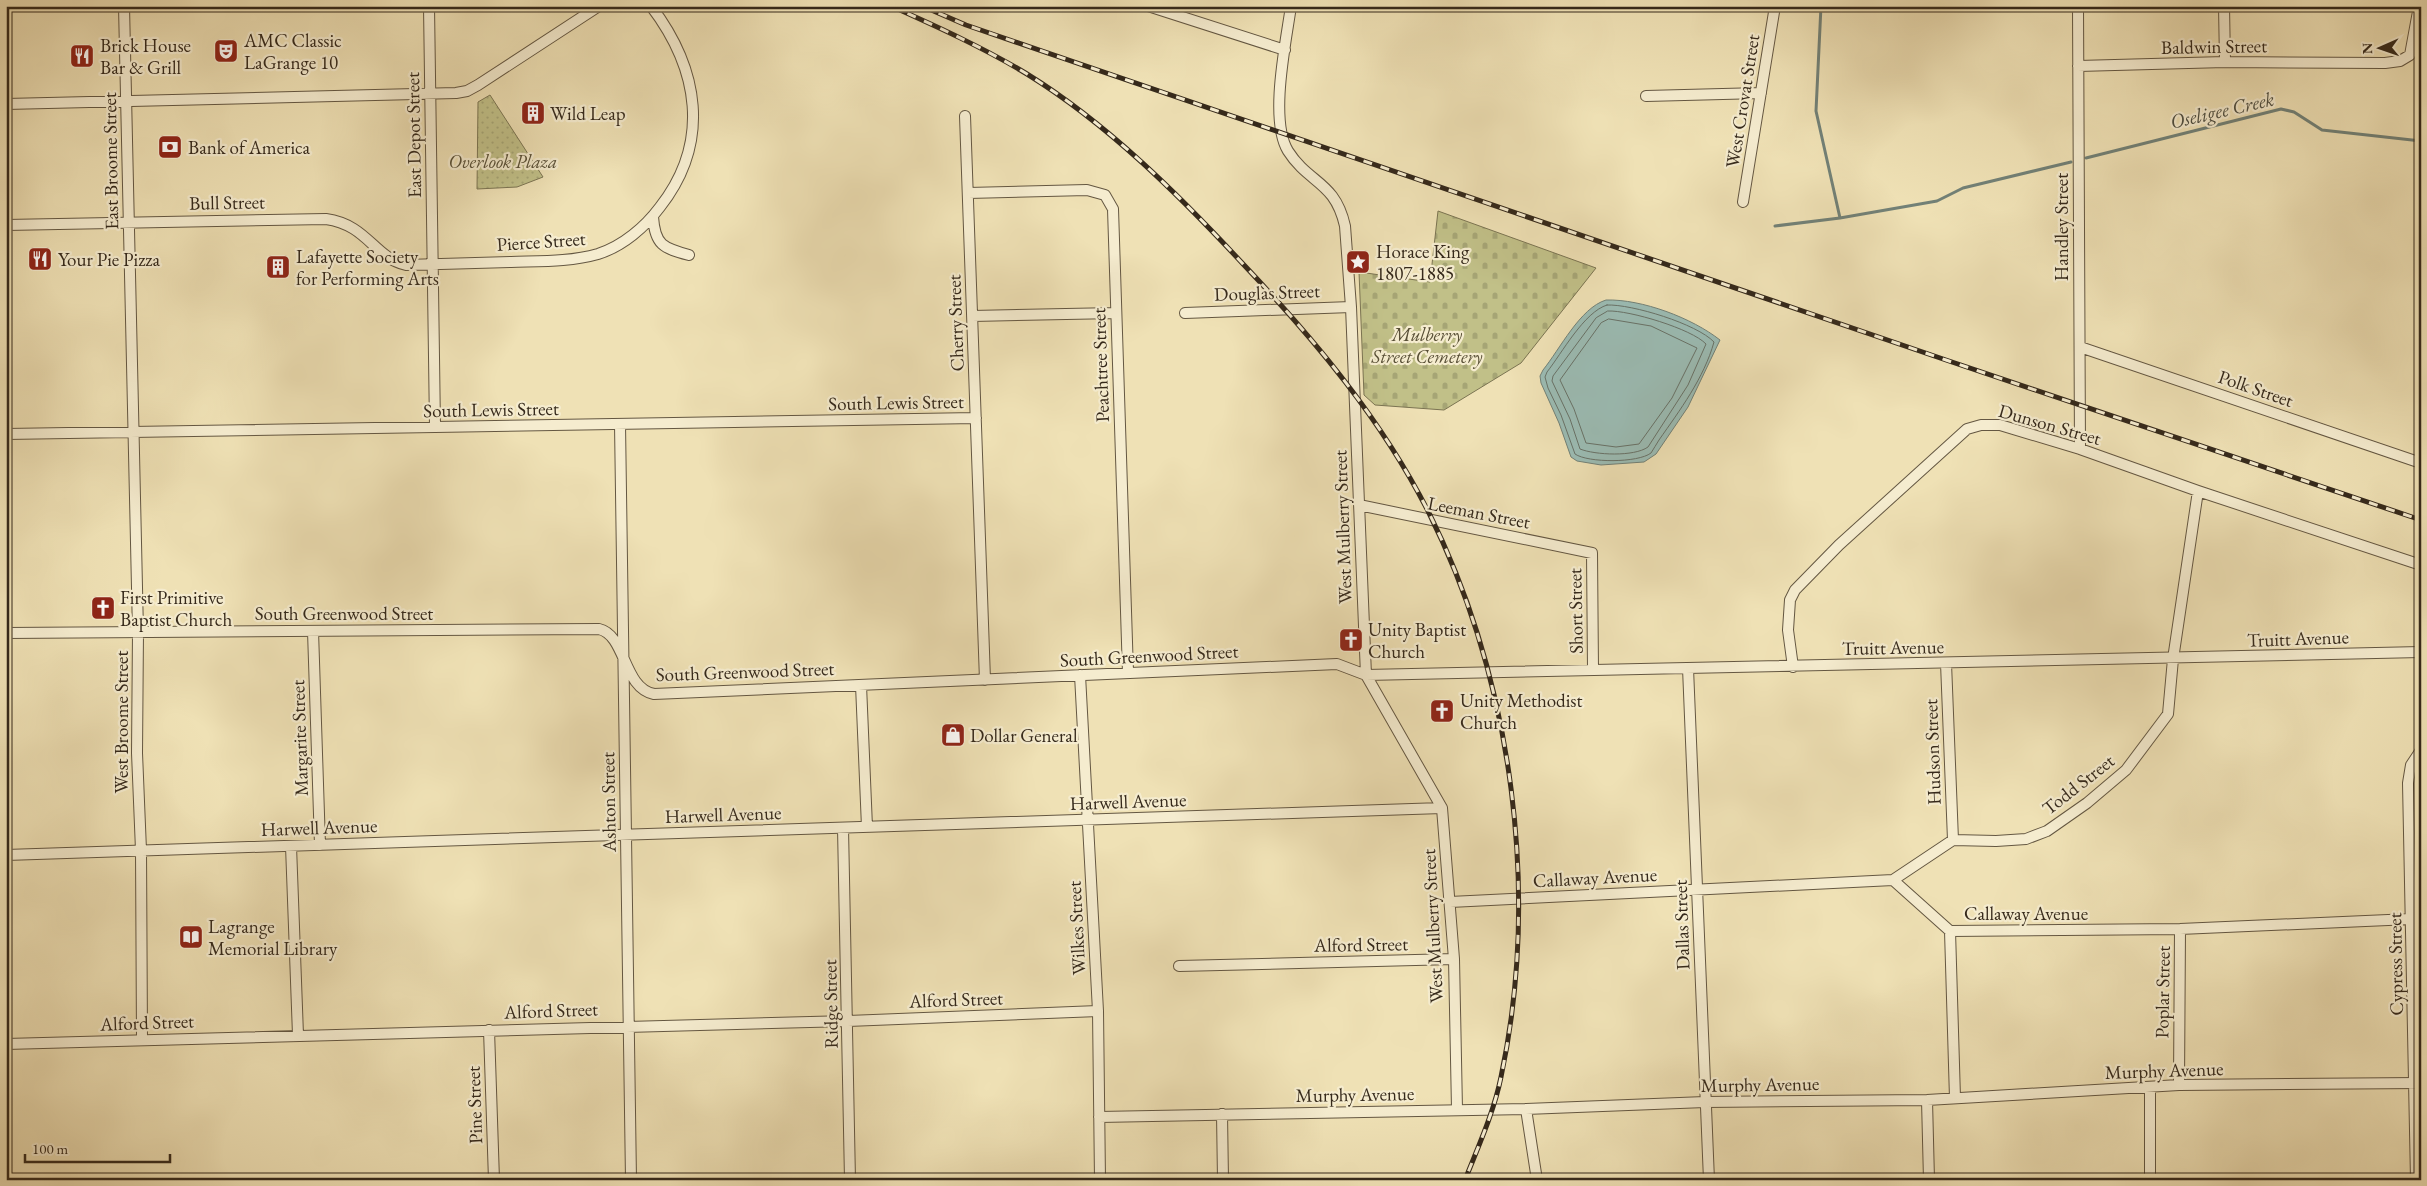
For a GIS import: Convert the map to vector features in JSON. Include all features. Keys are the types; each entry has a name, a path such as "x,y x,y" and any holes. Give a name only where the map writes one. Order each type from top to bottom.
{"street":[{"name":"East Broome Street","path":"124,6 132,375"},
{"name":"East Depot Street","path":"429,6 435,427"},
{"path":"6,104 430,94 467,91 599,6"},
{"path":"1148,6 1285,50"},
{"name":"West Mulberry Street","path":"1291,6 1280,99 1281,134 1288,151 1302,167 1329,190 1342,213 1351,307 1366,675 1442,808 1454,959 1456,1109"},
{"name":"West Crovat Street","path":"1743,202 1775,6"},
{"name":"Handley Street","path":"2078,6 2080,448"},
{"path":"2224,6 2225,62"},
{"name":"Baldwin Street","path":"2078,66 2225,62 2350,63 2400,61 2410,55 2419,6"},
{"name":"Pierce Street","path":"433,264 567,260 596,254 620,244 653,217 667,199 683,171 690,152 694,109 684,62 669,32 653,8"},
{"path":"1646,96 1761,93"},
{"name":"Cherry Street","path":"965,116 985,680"},
{"name":"Peachtree Street","path":"968,193 1088,190 1105,195 1113,210 1128,673"},
{"path":"653,217 655,234 660,243 670,249 689,255"},
{"name":"Bull Street","path":"6,225 129,222 338,221 363,234 395,262 406,265 433,264"},
{"name":"Douglas Street","path":"1184,312 1351,307"},
{"path":"972,316 1116,313"},
{"name":"Polk Street","path":"2080,347 2421,463"},
{"name":"West Broome Street","path":"132,375 138,632 137,753 141,850 142,1039"},
{"name":"South Lewis Street","path":"6,434 976,418"},
{"name":"Ashton Street","path":"620,424 631,1180"},
{"name":"Dunson Street","path":"1793,667 1788,630 1790,600 1795,590 1839,545 1967,429 1981,425 2000,425 2080,448 2198,491 2421,565"},
{"name":"Todd Street","path":"1952,840 1996,841 2026,839 2047,831 2087,803 2126,770 2168,714 2173,659 2198,491"},
{"name":"Leeman Street","path":"1359,505 1592,552"},
{"name":"Short Street","path":"1592,552 1593,670"},
{"name":"South Greenwood Street","path":"6,633 599,629 610,636 639,685 647,692 654,694 1337,664 1366,675"},
{"name":"Margarite Street","path":"313,631 320,845"},
{"name":"Truitt Avenue","path":"1366,675 2173,659 2421,652"},
{"name":"Hudson Street","path":"1946,663 1952,840"},
{"name":"Dallas Street","path":"1688,668 1709,1180"},
{"name":"Wilkes Street","path":"1080,675 1098,1011 1100,1180"},
{"path":"861,685 867,827"},
{"name":"Cypress Street","path":"2416,1180 2417,1084 2408,783 2411,765 2421,750"},
{"name":"Harwell Avenue","path":"6,855 1442,808"},
{"name":"Ridge Street","path":"843,828 850,1180"},
{"path":"1892,880 1952,840"},
{"path":"291,846 298,1035"},
{"name":"Callaway Avenue","path":"1450,902 1892,880 1950,931 2180,929 2411,919"},
{"name":"Poplar Street","path":"2178,1085 2180,929"},
{"path":"1950,931 1955,1098"},
{"name":"Alford Street","path":"1179,966 1454,959"},
{"name":"Alford Street","path":"6,1044 629,1025 848,1021 1098,1011"},
{"name":"Pine Street","path":"489,1030 494,1180"},
{"name":"Murphy Avenue","path":"1099,1118 1526,1109 1705,1102 1927,1100 2178,1085 2417,1084"},
{"path":"2150,1088 2150,1180"},
{"path":"1927,1100 1929,1180"},
{"path":"1526,1109 1537,1180"},
{"path":"1222,1114 1223,1180"}],"green space":[{"name":"Overlook Plaza","path":"490,95 543,177 517,187 477,189 478,102"},
{"name":"Mulberry Street Cemetery","path":"1438,211 1596,268 1521,363 1444,410 1375,405 1364,395 1359,272 1430,282"}],"water":[{"path":"1606,300 1635,303 1666,311 1695,324 1720,340 1688,407 1656,454 1644,462 1601,465 1577,461 1571,457 1559,423 1541,383 1540,376 1543,370 1571,330 1588,311"}],"waterway":[{"path":"1821,6 1816,111 1840,218"},
{"name":"Oseligee Creek","path":"2086,158 2281,109 2294,112 2322,130 2421,141"},
{"name":"Oseligee Creek","path":"1775,226 1840,218 1937,201 1963,188 2071,162"}],"railway":[{"path":"891,6 943,30 1027,74 1086,115 1169,187 1270,293 1346,382 1390,446 1429,513 1458,578 1481,647 1499,717 1511,789 1518,862 1518,935 1513,1007 1498,1090 1465,1180"},
{"path":"922,6 966,25 1946,360 2421,520"}],"place":[{"name":"AMC Classic LaGrange 10","path":"226,51"},
{"name":"Brick House Bar & Grill","path":"82,56"},
{"name":"Wild Leap","path":"533,113"},
{"name":"Bank of America","path":"170,147"},
{"name":"Your Pie Pizza","path":"40,259"},
{"name":"Horace King 1807-1885","path":"1358,262"},
{"name":"Lafayette Society for Performing Arts","path":"278,267"},
{"name":"First Primitive Baptist Church","path":"103,608"},
{"name":"Unity Baptist Church","path":"1351,640"},
{"name":"Unity Methodist Church","path":"1442,711"},
{"name":"Dollar General","path":"953,735"},
{"name":"Lagrange Memorial Library","path":"191,937"}]}
